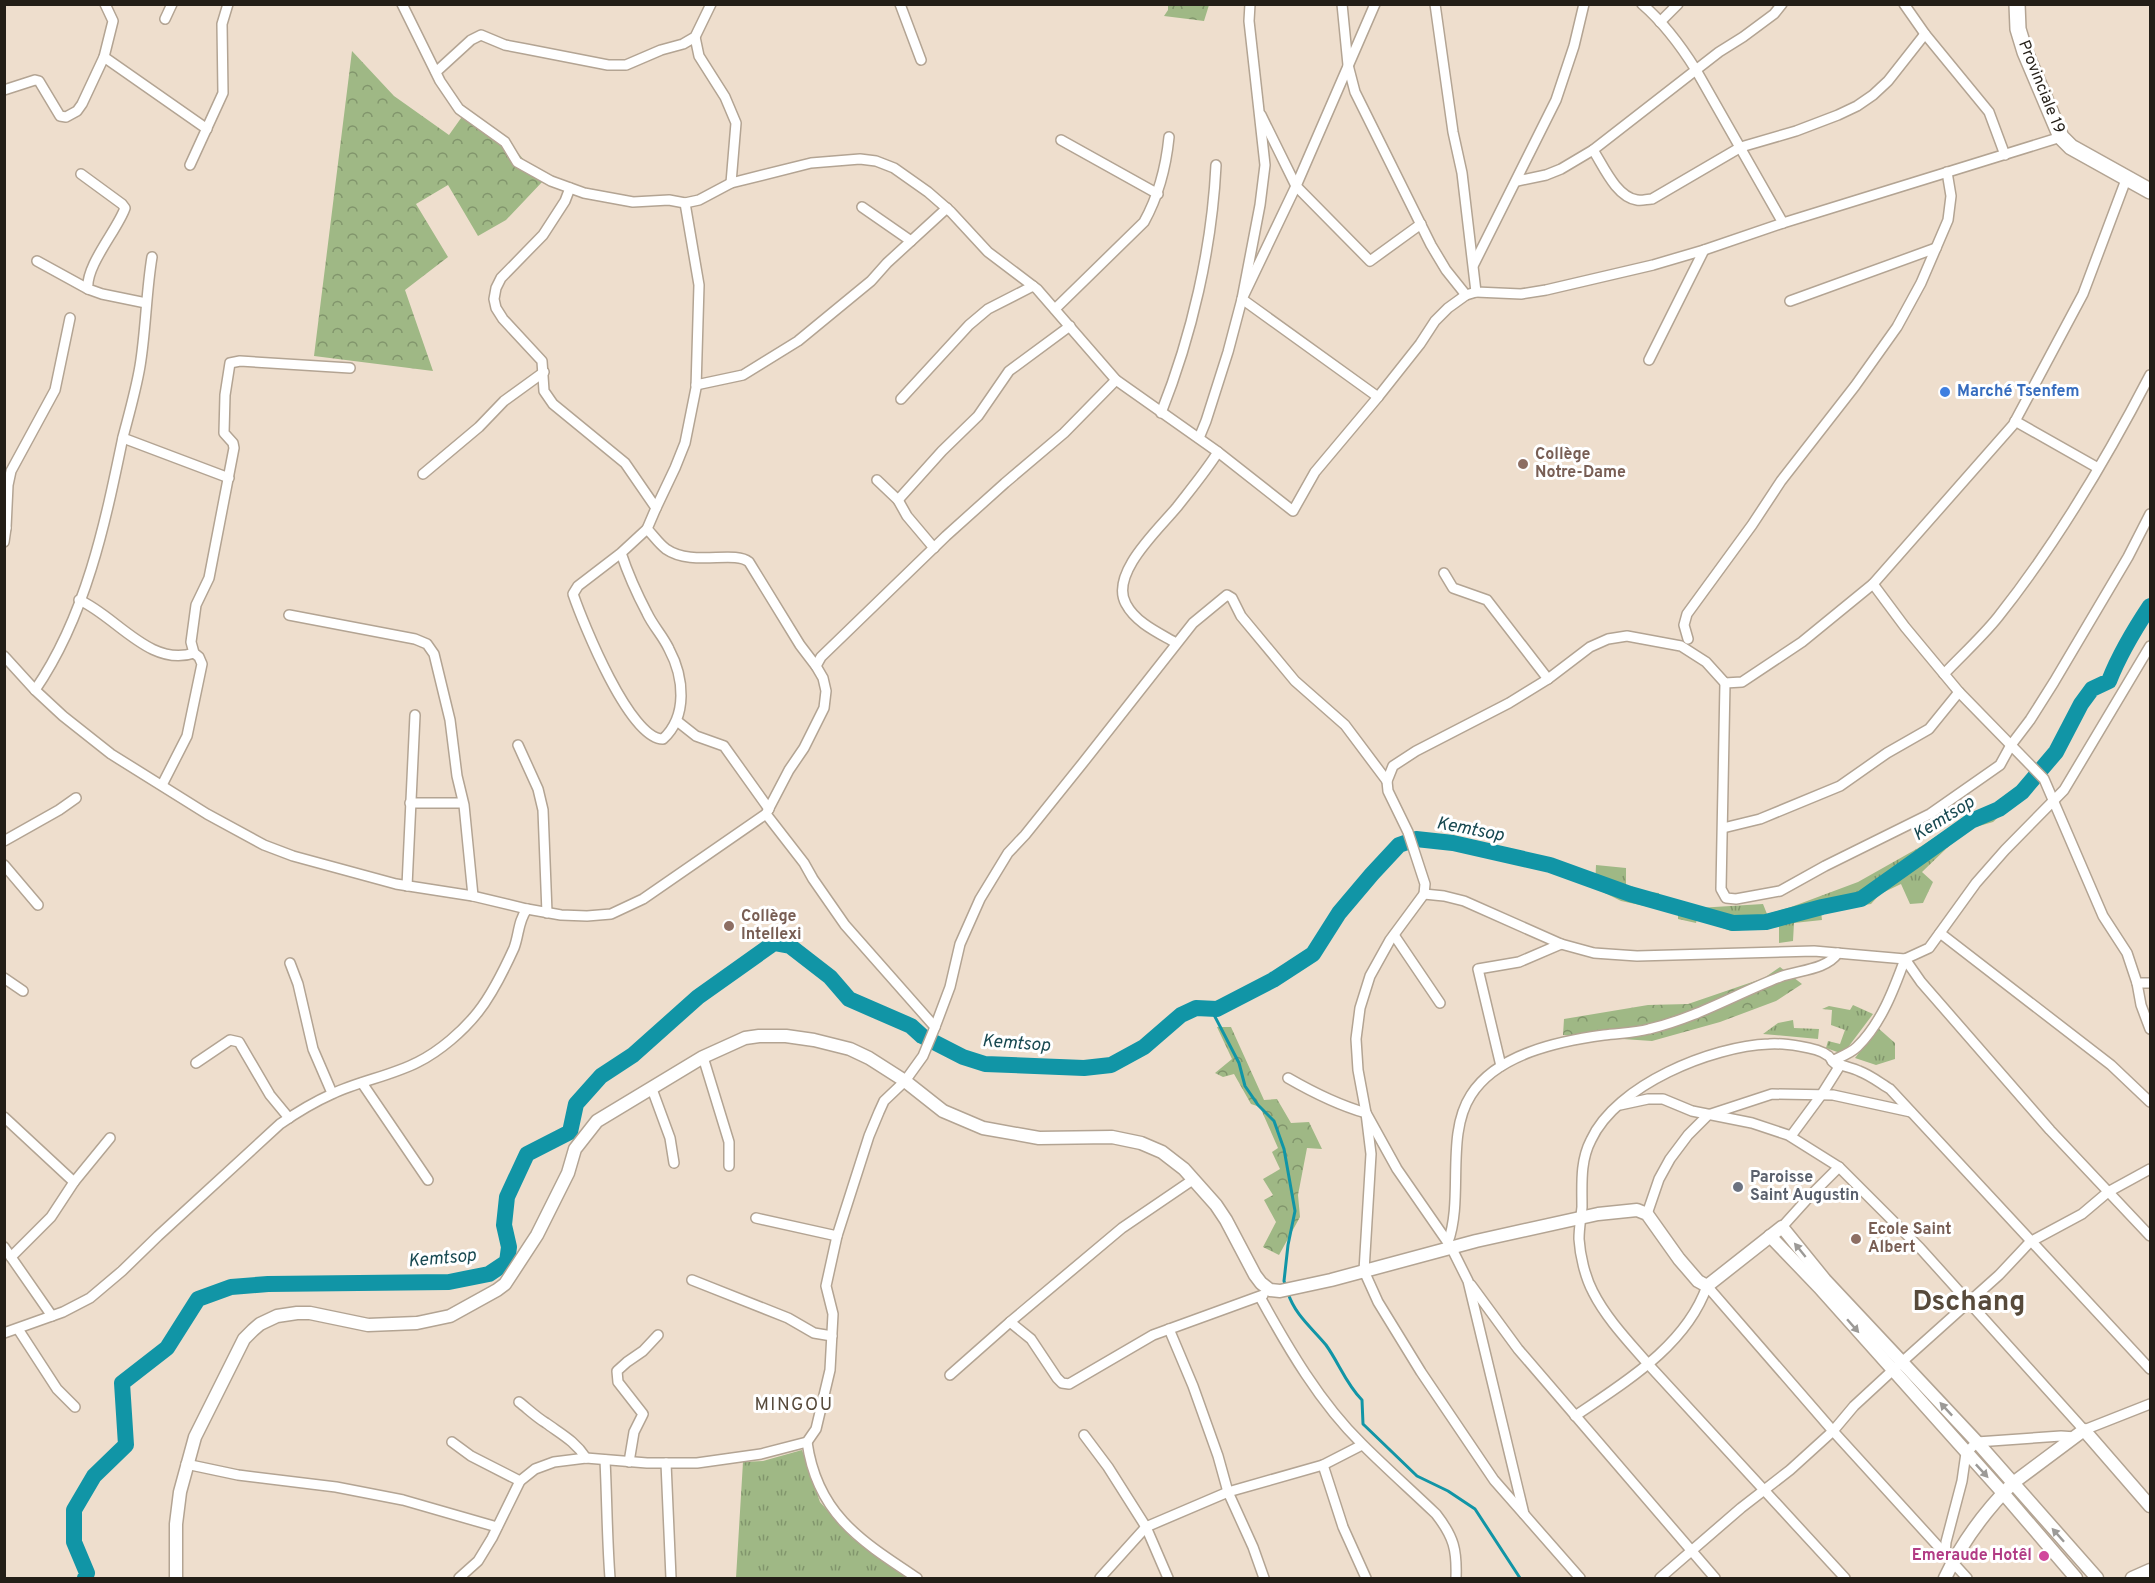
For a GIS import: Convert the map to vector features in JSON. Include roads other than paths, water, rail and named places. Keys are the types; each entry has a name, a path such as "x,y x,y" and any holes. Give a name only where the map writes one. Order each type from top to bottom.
{"main road":[{"name":"Provinciale 19","path":"2018,4 2018,29 2025,52 2061,137 2071,147 2151,191"}],"street":[{"path":"4,90 39,81 57,113 66,117 77,111 104,57 113,21 105,4"},
{"path":"165,19 172,4"},
{"path":"190,165 223,93 222,24 228,4"},
{"path":"402,4 436,72 459,109 505,142 517,162 551,181 570,188 602,197 633,202 685,202 699,200 731,183 811,163 860,159 876,161 910,177 947,208 988,252 1033,286 1116,380 1218,452 1293,511 1315,472 1378,397 1420,344 1435,321 1466,295 1476,292 1521,294 1546,290 1704,250 1783,223 2061,137"},
{"path":"436,72 471,40 481,35 505,45 608,65 626,65 661,50 684,44 695,36 711,4"},
{"path":"900,4 921,60"},
{"path":"1199,438 1217,390 1242,299 1260,205 1264,165 1250,4"},
{"path":"1342,4 1348,65 1355,92 1431,245 1446,270 1466,295"},
{"path":"1242,299 1296,186 1375,4"},
{"path":"1435,4 1462,173 1476,292"},
{"path":"1474,264 1556,100 1574,46 1584,4"},
{"path":"1642,4 1685,52 1783,223"},
{"path":"1660,22 1678,4"},
{"path":"1517,181 1561,170 1593,150 1696,70 1743,38 1774,14 1782,4"},
{"path":"1904,4 1925,34 1989,112 2005,155"},
{"path":"1593,150 1618,188 1628,197 1638,201 1652,198 1741,147 1796,131 1838,116 1857,106 1888,81 1925,34"},
{"path":"695,36 699,56 725,97 736,123 731,183"},
{"path":"104,57 207,129"},
{"path":"1258,107 1296,186 1370,261 1421,224"},
{"path":"1055,309 1144,222 1158,194 1169,136"},
{"path":"1061,140 1158,194"},
{"path":"1161,412 1182,350 1209,242 1216,165"},
{"path":"1688,639 1684,625 1687,614 1781,481 1855,386 1897,327 1921,283 1948,220 1951,196 1947,172"},
{"path":"81,174 122,204 124,208 103,246 88,280 88,289"},
{"path":"1725,683 1742,682 1802,642 1873,584 2015,421 2083,294 2127,177"},
{"path":"570,188 565,201 543,235 501,278 494,299 496,308 508,326 538,356 544,372 544,391 553,404 625,464 656,508"},
{"path":"621,553 647,614 675,661 682,702 677,721 663,739 655,738 646,731 607,675 573,594 575,589 621,553 646,529 685,443 692,416 696,385 699,285 685,202"},
{"path":"862,207 911,241"},
{"path":"696,385 743,375 798,341 872,281 887,263 947,208"},
{"path":"1790,301 1936,248"},
{"path":"1649,360 1704,250"},
{"path":"35,690 61,646 94,558 113,492 140,366 152,257"},
{"path":"37,261 88,289 146,303"},
{"path":"901,399 969,325 988,309 1033,286"},
{"path":"1242,299 1378,397"},
{"path":"4,542 11,471 56,390 70,318"},
{"path":"898,500 942,451 978,416 1009,371 1070,326"},
{"path":"162,785 187,735 202,664 197,654 194,653 191,642 196,605 209,578 234,448 233,443 224,433 230,363 240,361 350,368"},
{"path":"423,474 479,427 504,401 544,372"},
{"path":"1944,674 1997,618 2043,557 2127,420 2151,375"},
{"path":"816,666 821,657 934,548 1064,433 1116,380"},
{"path":"2015,421 2098,468"},
{"path":"123,438 229,478"},
{"path":"1176,643 1140,621 1125,603 1122,588 1126,573 1135,557 1192,488 1218,452"},
{"path":"877,480 898,500 907,516 934,548"},
{"path":"1580,1578 1494,1480 1421,1372 1378,1302 1364,1271 1371,1154 1358,1070 1356,1039 1360,1008 1370,976 1394,935 1424,894 1425,884 1408,832 1388,791 1387,781 1393,766 1416,751 1548,680 1590,647 1608,639 1628,636 1681,646 1706,662 1725,683 1721,889 1726,898 1736,899 1780,891 1930,814 2000,765 2054,682 2151,514"},
{"path":"4,656 35,690 70,722 111,754 207,814 264,845 293,856 385,882 472,896 568,916 611,914 631,906 768,811 824,708 826,691 823,678 816,666 800,645 749,562 744,558 699,559 675,553 668,550 646,529"},
{"path":"1444,573 1454,588 1486,600 1548,680"},
{"path":"1873,584 1959,692 2044,779 2103,916 2127,953 2137,983 2141,1005 2151,1029"},
{"path":"459,1578 478,1561 520,1481 536,1469 554,1462 585,1458 629,1462 697,1463 761,1454 807,1442 816,1429 830,1370 833,1314 826,1286 837,1236 879,1112 884,1101 905,1081 926,1050 947,993 960,944 980,899 1008,853 1082,765 1176,643 1210,607 1227,595 1232,598 1241,616 1295,681 1345,725 1387,781"},
{"path":"79,600 98,609 122,630 154,649 173,656 194,653"},
{"path":"289,615 415,639 427,645 434,654 450,720 472,896"},
{"path":"1424,894 1464,901 1561,944 1594,953 1637,956 1814,951 1905,959 1929,948 1976,883 2032,822 2054,802 2082,762 2151,646"},
{"path":"1723,828 1760,819 1840,786 1887,753 1929,729 1959,692"},
{"path":"407,886 416,715"},
{"path":"677,721 696,736 724,746 845,925 934,1030"},
{"path":"518,746 538,789 543,810 548,913"},
{"path":"4,841 59,810 75,798"},
{"path":"410,803 462,803"},
{"path":"4,866 38,905"},
{"path":"4,1333 52,1316 90,1298 289,1118 332,1093 420,1061 456,1034 477,1013 503,971 516,941 520,920 527,909"},
{"path":"1940,933 2004,980 2111,1065 2151,1102"},
{"path":"1394,935 1440,1003"},
{"path":"1501,1066 1478,969 1519,962 1561,944"},
{"path":"1450,1245 1454,1220 1458,1136 1463,1114 1471,1095 1488,1076 1501,1066 1534,1049 1600,1036 1648,1030 1693,1016 1778,978 1830,962 1838,953"},
{"path":"1832,1061 1856,1048 1875,1025 1905,959"},
{"path":"1905,959 1921,982 2050,1130 2151,1236"},
{"path":"290,963 298,984 313,1049 332,1093"},
{"path":"4,978 23,991"},
{"path":"2137,983 2151,983"},
{"path":"176,1578 176,1524 186,1464 195,1437 238,1349 244,1339 260,1324 277,1316 297,1313 310,1313 368,1325 417,1323 450,1316 498,1290 505,1284 537,1235 568,1173 574,1149 597,1121 703,1057 745,1038 759,1036 786,1036 850,1049 905,1081 943,1111 983,1128 1039,1138 1112,1137 1140,1143 1162,1152 1194,1179 1226,1220 1255,1275 1270,1293 1279,1332 1336,1414 1362,1445 1445,1525 1457,1554 1456,1578"},
{"path":"196,1063 224,1042 230,1040 239,1042 270,1095 289,1118"},
{"path":"1791,1136 1839,1067 1828,1055 1809,1048 1771,1043 1739,1047 1705,1057 1673,1071 1641,1088 1617,1105 1599,1125 1590,1141 1583,1164 1579,1240 1593,1292 1624,1336 1845,1578"},
{"path":"703,1057 729,1142 729,1166"},
{"path":"1832,1061 1862,1072 1890,1089 1988,1192 2030,1242 2151,1369"},
{"path":"1288,1078 1343,1107 1366,1113 1397,1169 1450,1245 1468,1281 1518,1349 1714,1578"},
{"path":"362,1083 428,1180"},
{"path":"651,1089 670,1138 674,1163"},
{"path":"1647,1214 1659,1179 1670,1159 1688,1135 1708,1115 1772,1094 1822,1094 1911,1112"},
{"path":"1617,1105 1648,1099 1663,1099 1692,1111 1752,1123 1791,1136 1839,1167 1920,1248 2080,1434 2150,1503"},
{"path":"4,1117 74,1182"},
{"path":"11,1257 51,1217 74,1182 110,1138"},
{"path":"1575,1416 1648,1364 1672,1342 1700,1304 1707,1286 1782,1227 1839,1167"},
{"path":"1660,1578 1763,1490 1790,1470 1833,1431 1854,1406 1969,1303 2030,1242 2082,1214 2108,1192 2151,1168"},
{"path":"950,1375 1122,1228 1194,1179"},
{"path":"1010,1322 1031,1339 1062,1383 1069,1384 1138,1343 1169,1329 1270,1293 1364,1271 1450,1245 1598,1214 1637,1210 1647,1214 1698,1281 1707,1286 1833,1431 1967,1578"},
{"path":"756,1218 837,1236"},
{"path":"1782,1227 1966,1453 2076,1578"},
{"path":"1770,1236 1897,1366 1977,1442 2097,1578"},
{"path":"4,1247 52,1316"},
{"path":"692,1280 782,1315 814,1333 832,1336"},
{"path":"1468,1281 1524,1516"},
{"path":"18,1329 51,1381 75,1407"},
{"path":"1169,1329 1193,1386 1228,1492 1253,1547 1263,1578"},
{"path":"629,1462 634,1432 643,1414 618,1382 617,1371 644,1351 658,1335"},
{"path":"519,1402 564,1434 581,1450 585,1458"},
{"path":"1949,1558 2013,1484 2080,1434 2151,1404"},
{"path":"1945,1578 1949,1558 1946,1542 1962,1481 1966,1453 1977,1442 2080,1434"},
{"path":"1084,1435 1108,1467 1146,1527 1168,1578"},
{"path":"452,1442 471,1456 520,1481"},
{"path":"807,1442 812,1467 831,1508 853,1533 917,1578"},
{"path":"1100,1578 1146,1527 1228,1492 1323,1465 1362,1445"},
{"path":"605,1460 610,1578"},
{"path":"666,1463 671,1578"},
{"path":"186,1464 238,1475 336,1487 403,1500 497,1527"},
{"path":"1323,1465 1343,1527 1366,1578"},
{"path":"2132,1578 2151,1570"}],"waterway":[{"name":"Kemtsop","path":"85,1578 87,1573 74,1542 74,1510 94,1476 126,1445 122,1383 167,1348 198,1299 231,1287 268,1284 449,1282 489,1274 507,1262 509,1247 504,1225 507,1197 527,1154 570,1132 576,1104 601,1076 633,1055 698,997 774,943 790,946 830,977 849,999 911,1026 922,1036 963,1057 985,1064 1084,1068 1111,1065 1144,1047 1181,1015 1196,1008 1217,1009 1273,980 1313,954 1339,913 1372,874 1399,845 1416,839 1453,843 1550,865 1630,894 1733,923 1766,922 1861,899 1971,821 1999,809 2022,792 2056,752 2081,704 2092,689 2109,681 2128,642 2150,606"},
{"path":"1211,1009 1239,1063 1245,1086 1258,1105 1274,1121 1284,1149 1295,1211 1288,1245 1284,1281 1286,1287"},
{"path":"1288,1293 1299,1315 1326,1345 1351,1387 1362,1400 1363,1424 1417,1476 1448,1491 1475,1509 1520,1578"}],"place":[{"name":"Marché Tsenfem","path":"1945,392"},
{"name":"Collège Notre-Dame","path":"1523,464"},
{"name":"Collège Intellexi","path":"729,926"},
{"name":"Paroisse Saint Augustin","path":"1738,1187"},
{"name":"Ecole Saint Albert","path":"1856,1239"},
{"name":"Emeraude Hotêl","path":"2044,1556"}],"district":[{"name":"Dschang","path":"1969,1303"},
{"name":"MINGOU","path":"794,1405"}]}
